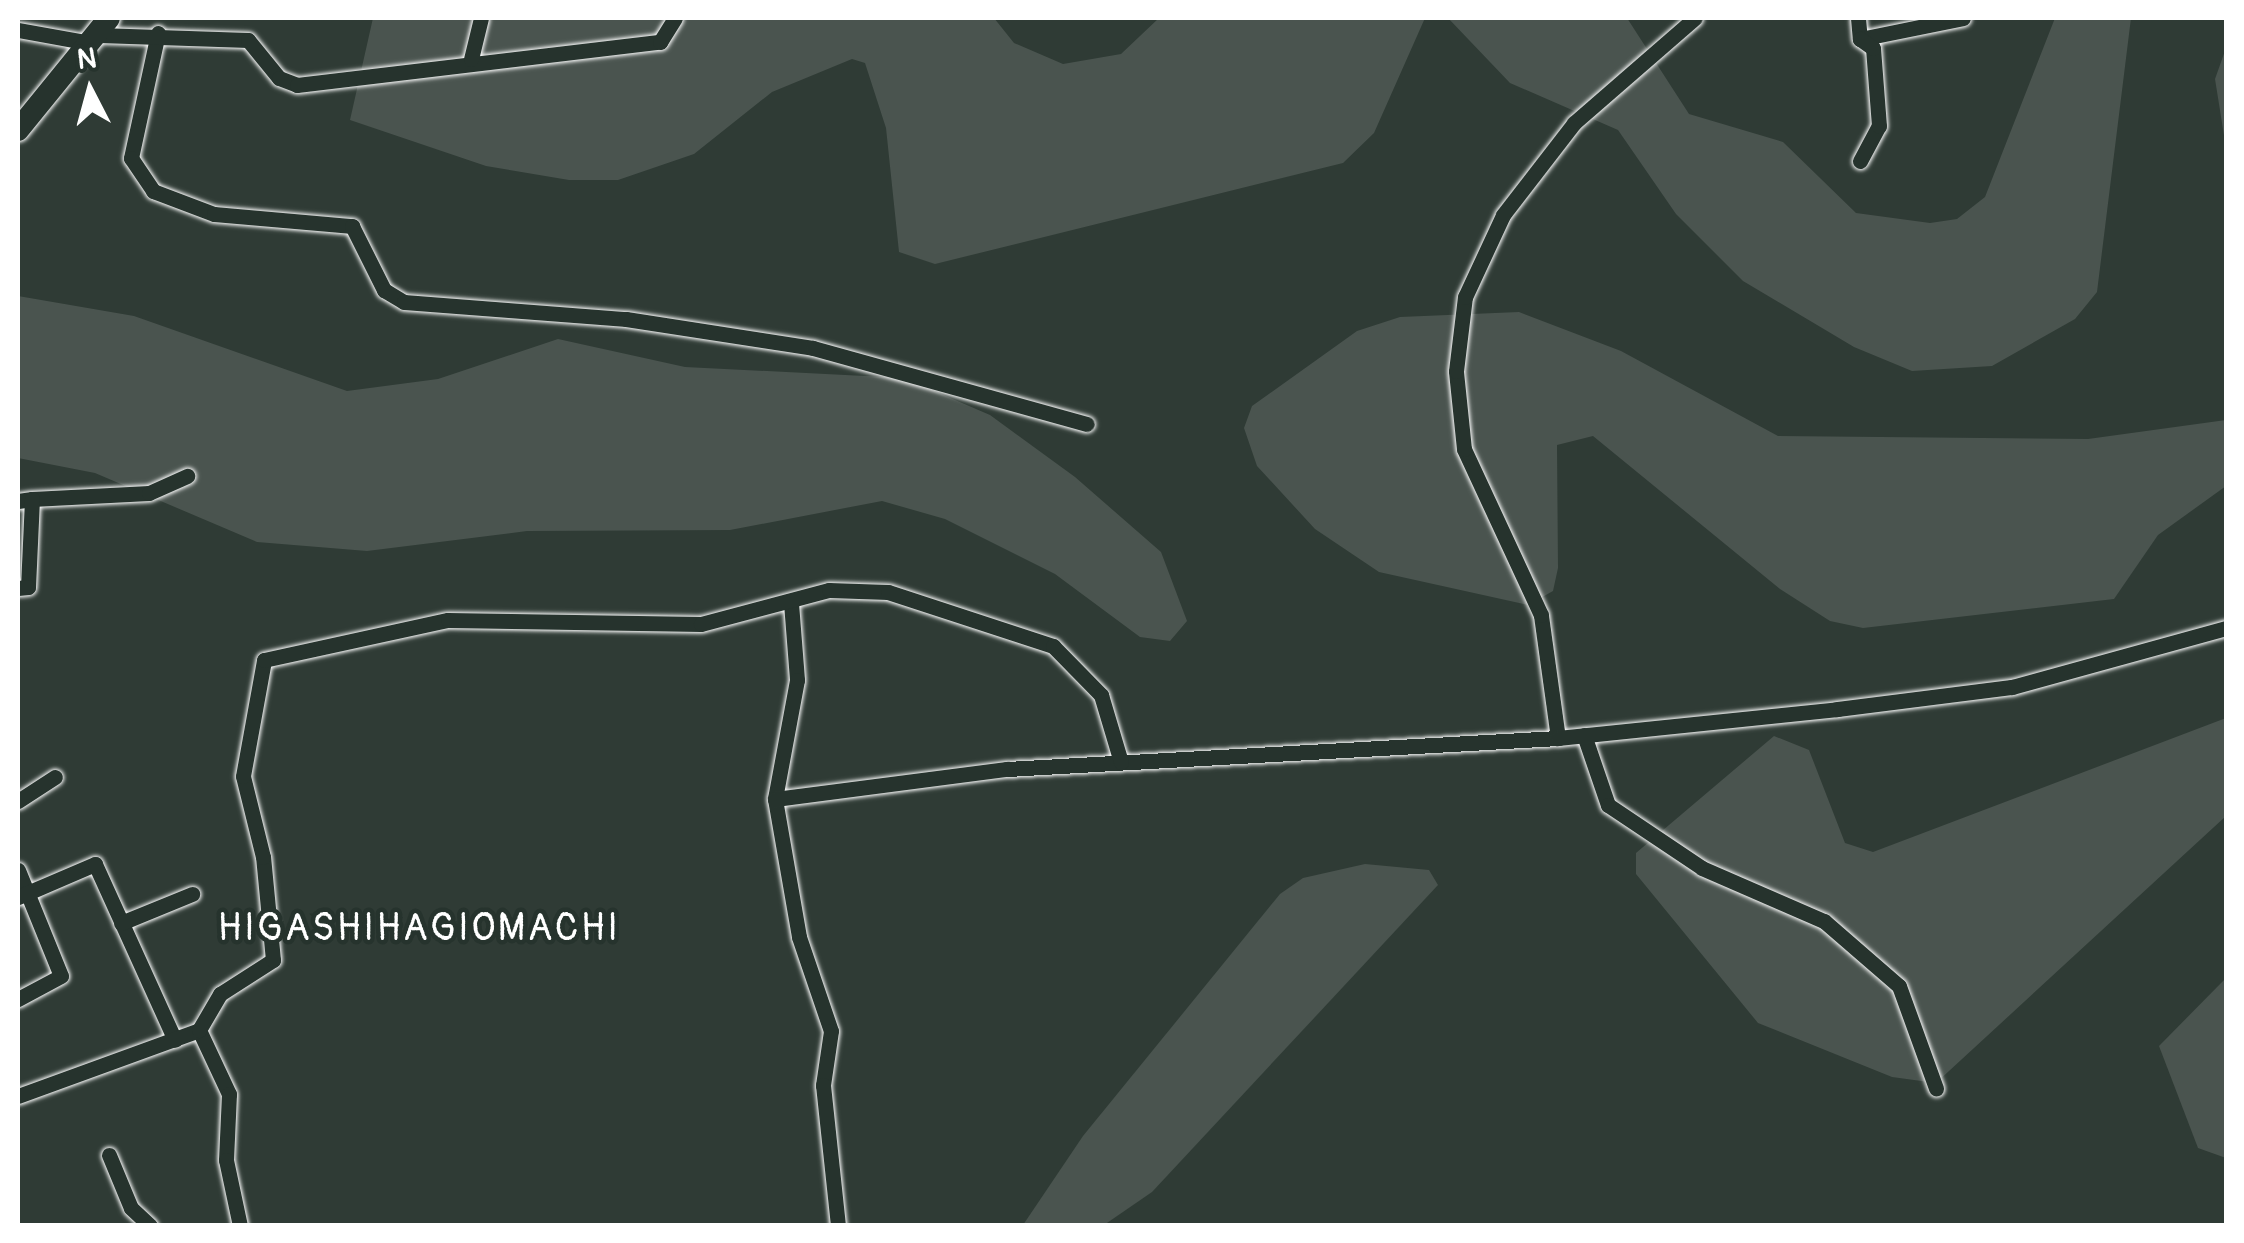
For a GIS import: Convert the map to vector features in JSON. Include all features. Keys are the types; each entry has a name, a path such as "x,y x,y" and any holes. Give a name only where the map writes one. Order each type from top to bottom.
{"main road":[{"path":"18,130 100,32"}],"street":[{"path":"472,59 480,18"},
{"path":"18,30 158,33 248,40 279,78 297,85 472,59 660,42 675,18"},
{"path":"1558,738 1541,616 1464,450 1456,371 1465,297 1503,215 1574,123 1695,18"},
{"path":"1858,18 1860,39 1873,48 1878,126 1860,161"},
{"path":"1860,39 1963,18"},
{"path":"158,33 132,158 154,191 214,214 352,226 384,290 404,302 626,319 812,348 1087,424"},
{"path":"18,588 28,588 25,500 149,493 188,476"},
{"path":"18,1096 199,1030 220,994 273,960 264,857 243,776 264,660 448,620 701,624 829,590 888,592 1041,638 1087,672 1121,762"},
{"path":"791,603 797,680 775,799 799,936 831,1031 823,1085 838,1226"},
{"path":"775,799 1121,762 1558,738 2012,687 2226,628"},
{"path":"1584,735 1608,805 1702,868 1824,921 1899,986 1936,1088"},
{"path":"18,801 55,777"},
{"path":"22,895 95,864 175,1040"},
{"path":"18,870 22,895 61,976 18,999"},
{"path":"122,923 192,894"},
{"path":"199,1030 229,1094 226,1160 240,1226"},
{"path":"109,1155 131,1208 150,1226"}],"shaded area":[{"path":"373,18 994,18 1014,43 1063,64 1121,54 1159,18 1425,18 1374,133 1343,163 935,264 899,252 886,128 865,63 852,59 772,92 694,154 618,180 569,180 486,166 350,120"},
{"path":"1448,18 1627,18 1689,114 1783,142 1856,213 1930,223 1957,219 1985,197 2055,18 2131,18 2097,292 2075,319 1992,366 1912,371 1854,347 1743,281 1676,214 1618,130 1510,83"},
{"path":"2226,48 2226,148 2215,79"},
{"path":"18,296 134,316 347,391 438,379 558,339 685,367 904,378 990,415 1075,477 1161,552 1187,621 1170,641 1140,637 1055,574 945,519 882,501 730,530 527,531 367,551 257,542 95,473 18,458"},
{"path":"1519,312 1621,351 1778,436 2088,439 2226,420 2226,486 2158,535 2114,599 1863,628 1830,621 1780,589 1593,436 1557,445 1558,568 1553,591 1528,605 1379,572 1315,529 1257,466 1244,428 1252,406 1357,331 1400,317"},
{"path":"2226,718 2226,816 1936,1083 1892,1077 1758,1023 1636,874 1636,853 1774,736 1809,750 1845,843 1873,852"},
{"path":"1365,864 1429,870 1438,885 1152,1192 1104,1225 1023,1225 1083,1136 1280,894 1303,878"},
{"path":"2226,978 2226,1158 2198,1148 2159,1046"}],"district":[{"name":"HIGASHIHAGIOMACHI","path":"419,929"}]}
